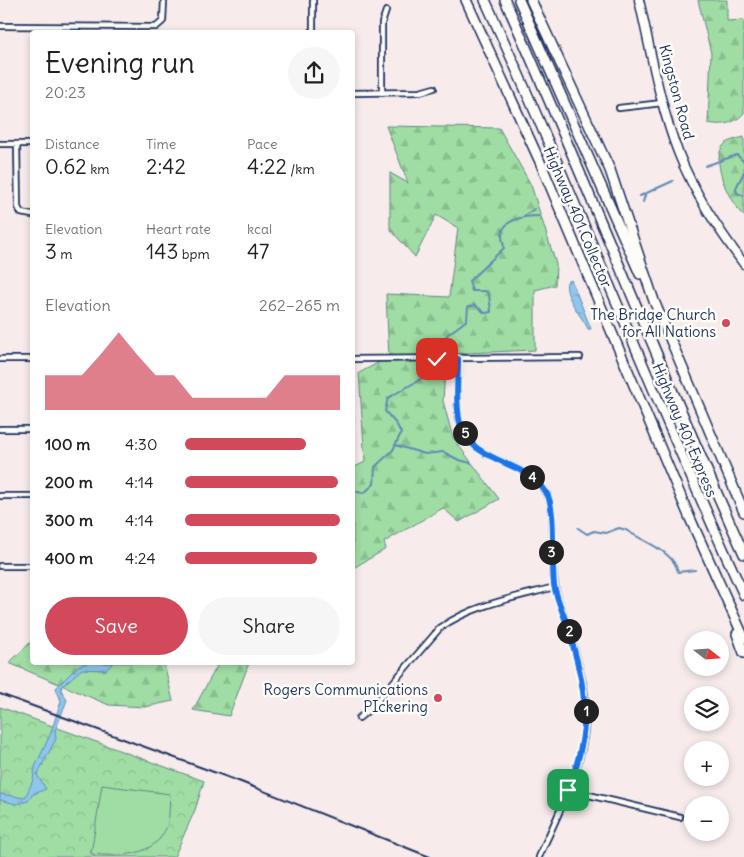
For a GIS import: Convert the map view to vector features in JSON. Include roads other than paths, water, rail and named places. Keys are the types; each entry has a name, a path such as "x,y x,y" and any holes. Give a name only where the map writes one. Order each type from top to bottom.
{"highway":[{"name":"Highway 401 Collector","path":"466,0 542,164 744,638"},
{"name":"Highway 401 Express","path":"485,0 536,111 690,476 744,595"},
{"name":"Highway 401 Express","path":"504,0 556,113 619,269 744,554"},
{"path":"519,0 630,256 654,301"},
{"path":"531,0 610,170 654,301 744,512"},
{"path":"720,584 744,653"}],"main road":[{"name":"Kingston Road","path":"639,0 662,103 678,152 707,212 744,264"}],"street":[{"path":"0,26 118,30 156,27 162,21 164,0"},
{"path":"313,0 313,30"},
{"path":"382,93 382,23 386,11"},
{"path":"355,93 420,92 434,88"},
{"path":"619,108 662,103"},
{"path":"0,144 30,144"},
{"path":"17,144 18,207 21,213 30,215"},
{"path":"355,359 580,358"},
{"path":"0,359 30,359"},
{"path":"458,359 460,423 468,439 480,451 536,479 546,492 552,509 551,552 555,587 583,685 585,704 583,747 568,790 539,857"},
{"path":"0,429 30,429"},
{"path":"0,496 30,496"},
{"path":"0,566 30,566"},
{"path":"359,718 370,709 435,633 450,620 465,613 555,587"},
{"path":"568,790 680,817"}],"water":[{"path":"571,280 591,329 588,329 570,300 567,282"},
{"path":"111,665 106,670 82,669 62,686 61,690 67,700 55,731 56,739 37,775 46,789 33,794 28,801 16,804 0,800 0,794 25,798 33,780 35,767 50,735 61,701 56,688 78,666"}],"waterway":[{"path":"705,166 737,155 744,162"},
{"path":"744,172 736,188 737,193 744,196"},
{"path":"640,196 673,181"},
{"path":"643,202 645,195"},
{"path":"524,216 534,209"},
{"path":"355,492 364,493 374,484 375,467 393,450 401,433 385,411 388,398 421,379 447,335 467,320 468,307 475,305 485,313 491,312 489,294 485,291 472,291 469,281 504,248 502,236 506,225 516,219 539,216"},
{"path":"395,445 425,454 443,452 459,460 471,463"},
{"path":"578,528 587,534 594,531 606,533 619,528 626,530 664,552 675,565 678,572 695,570"}],"railway":[{"path":"0,694 241,782 430,857"}],"place":[{"name":"The Bridge Church for All Nations","path":"726,323"},
{"name":"Rogers Communications PIckering","path":"438,698"}]}
